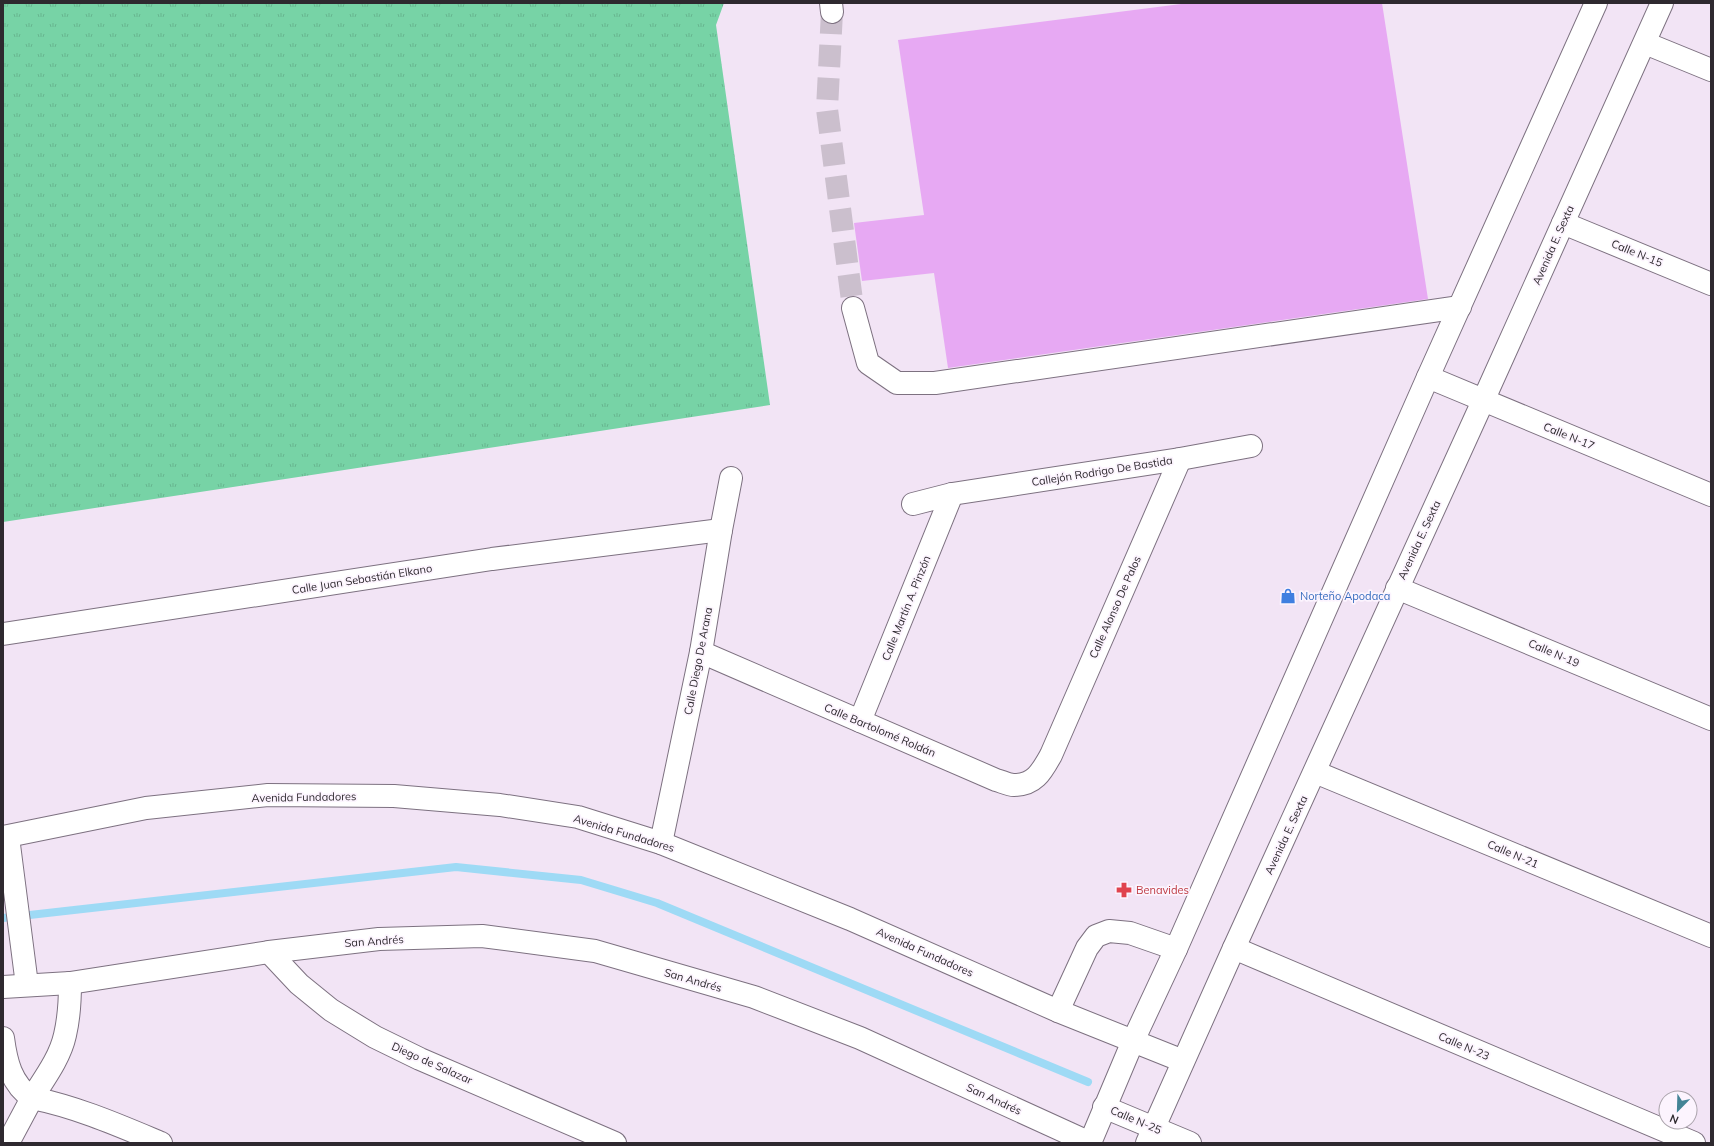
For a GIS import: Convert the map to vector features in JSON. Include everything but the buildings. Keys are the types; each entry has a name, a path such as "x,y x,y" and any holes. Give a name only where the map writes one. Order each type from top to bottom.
{"street":[{"path":"1090,1143 1133,1041 1176,949 1428,377 1596,3"},
{"name":"Avenida E. Sexta","path":"1150,1135 1662,3"},
{"path":"1645,43 1711,70"},
{"name":"Calle N-15","path":"1563,223 1711,284"},
{"path":"853,308 868,363 897,383 935,383 1460,307"},
{"name":"Calle N-17","path":"1428,377 1711,495"},
{"name":"Callejón Rodrigo De Bastida","path":"913,504 952,494 1180,459 1251,446"},
{"name":"Calle Alonso De Palos","path":"1051,755 1180,459"},
{"name":"Calle Diego De Arana","path":"661,843 701,652 721,530 732,478"},
{"name":"Calle Martín A. Pinzón","path":"860,721 952,494"},
{"name":"Calle Juan Sebastián Elkano","path":"3,634 492,559 721,530"},
{"name":"Calle N-19","path":"1397,588 1711,718"},
{"name":"Calle Bartolomé Roldán","path":"701,652 996,780 1014,785 1029,781 1040,774 1051,755"},
{"name":"Calle N-21","path":"1314,772 1711,936"},
{"name":"Avenida Fundadores","path":"5,837 146,808 268,795 387,796 500,805 578,817 661,843 850,919 1058,1011 1183,1062"},
{"path":"5,837 27,985"},
{"path":"1058,1011 1087,948 1096,936 1109,931 1130,933 1176,949"},
{"name":"San Andrés","path":"269,952 379,939 482,936 595,951 754,997 853,1036 1090,1143"},
{"name":"Calle N-23","path":"1234,948 1694,1143"},
{"path":"3,987 70,983 269,952"},
{"name":"Diego de Salazar","path":"269,952 299,984 331,1010 375,1038 615,1143"},
{"path":"8,1143 55,1059 65,1037 69,1014 70,983"},
{"path":"3,1038 6,1059 12,1075 23,1092 32,1098 58,1103 91,1114 161,1143"},
{"name":"Calle N-25","path":"1104,1107 1150,1135 1190,1143"}],"green space":[{"path":"3,3 724,3 716,25 770,405 3,522"}],"waterway":[{"path":"3,918 456,867 581,880 657,903 1088,1082"}],"tunnel":[{"path":"832,12 827,109 853,308"}],"place":[{"name":"Norteño Apodaca","path":"1288,596"},
{"name":"Benavides","path":"1124,890"}]}
